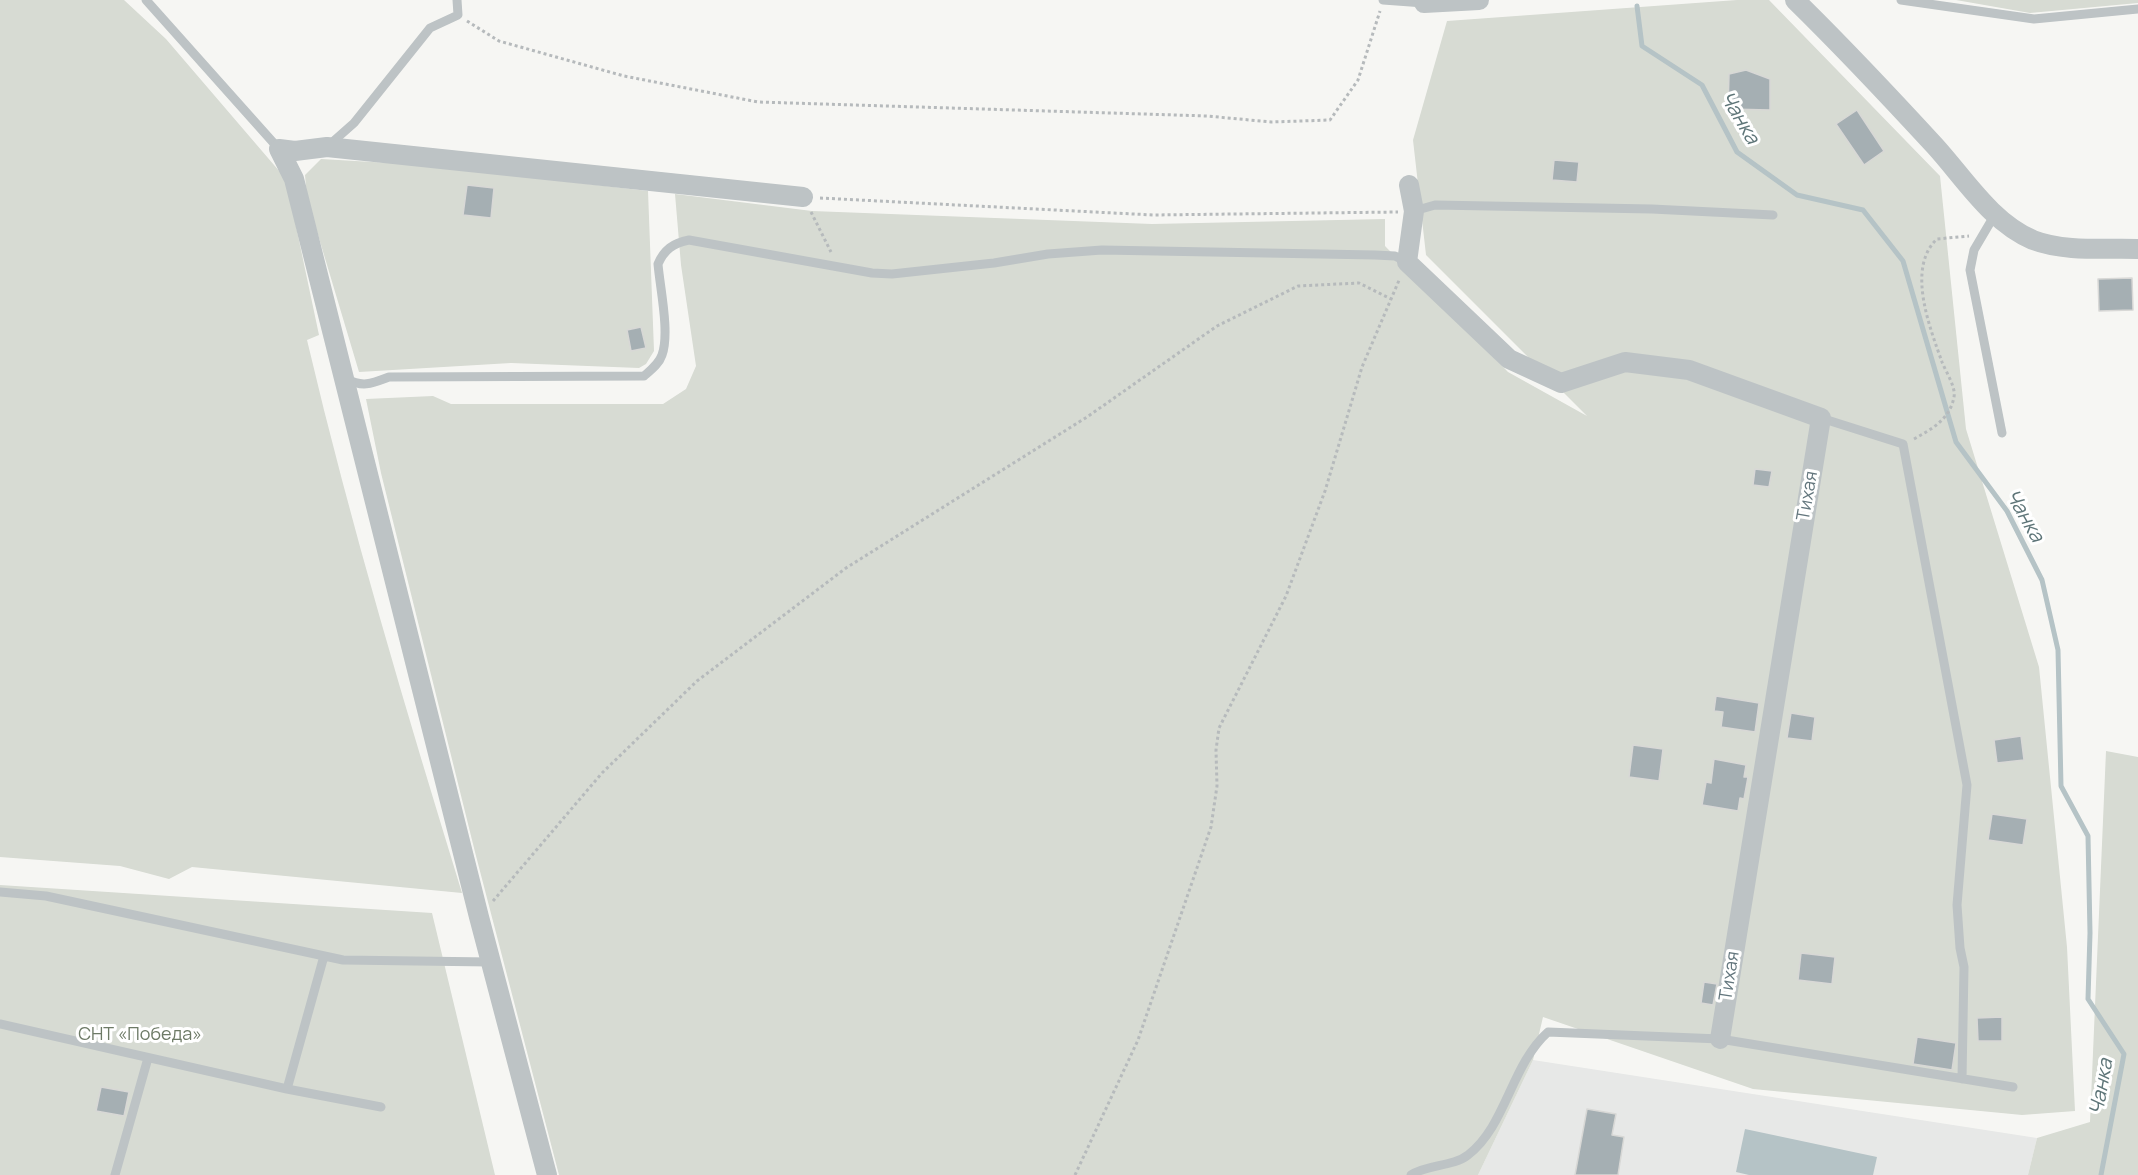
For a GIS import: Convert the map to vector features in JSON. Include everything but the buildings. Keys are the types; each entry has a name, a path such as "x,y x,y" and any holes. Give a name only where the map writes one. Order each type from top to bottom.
{"street":[{"path":"1424,3 1479,0"},
{"path":"1795,0 1865,70 1956,169 1994,216 2036,241 2062,246 2138,249"},
{"path":"279,149 295,151 327,147 803,197"},
{"path":"279,149 294,179 346,379 490,962 547,1175"},
{"path":"1409,185 1414,211 1407,262 1509,359 1561,383 1625,362 1689,370 1821,418"},
{"name":"Тихая","path":"1720,1039 1821,418"}],"lane":[{"path":"146,0 279,149"},
{"path":"327,147 354,123 430,28 458,15 457,0"},
{"path":"1383,0 1424,3"},
{"path":"1901,0 2034,19 2138,9"},
{"path":"1414,211 1434,205 1652,209 1773,215"},
{"path":"1994,216 1974,250 1970,270 2002,433"},
{"path":"346,379 357,385 367,385 389,377 644,376 654,368 662,355 664,341 658,264 663,253 677,242 689,240 872,273 892,274 994,263 1048,254 1102,250 1375,255 1395,256 1407,262"},
{"path":"1821,418 1903,444 1967,785 1957,905 1960,948 1964,967 1962,1079"},
{"path":"0,892 46,896 342,960 490,962"},
{"path":"287,1089 324,956"},
{"path":"0,1024 287,1089 381,1107"},
{"path":"1411,1175 1419,1170 1467,1157 1486,1136 1532,1046 1548,1032 1720,1039 2013,1087"},
{"path":"115,1175 148,1058"}],"path":[{"path":"458,15 499,41 624,76 758,102 1207,116 1271,122 1330,120 1358,80 1383,0"},
{"path":"838,266 803,197 1153,215 1414,211"},
{"path":"1903,444 1937,425 1950,410 1955,394 1930,321 1921,277 1931,245 1937,239 1983,235"},
{"path":"1075,1175 1138,1040 1211,827 1217,786 1216,750 1220,728 1286,596 1325,491 1362,367 1407,262"},
{"path":"479,916 602,773 697,681 846,568 1087,417 1217,326 1298,286 1359,283 1391,299"}],"shaded area":[{"path":"1533,1060 2037,1138 2028,1175 1478,1175"},
{"path":"1745,1129 1877,1157 1873,1175 1749,1175 1736,1172"}],"green space":[{"path":"0,0 124,0 166,39 286,179 319,335 307,340 324,410 380,618 462,893 192,867 169,879 120,866 0,857"},
{"path":"1737,0 1769,0 1940,176 1966,429 2039,667 2067,947 2075,1111 2022,1115 1753,1089 1543,1017 1533,1060 1478,1175 559,1175 475,852 381,473 366,399 433,396 451,404 663,404 686,389 696,366 681,265 675,194 812,211 1152,224 1385,219 1385,246 1508,372 1587,416 1426,255 1413,140 1447,21"},
{"path":"1956,0 2138,0 2138,3 2030,13"},
{"path":"321,159 424,165 648,191 654,351 646,364 639,368 511,363 359,372 307,198 305,175"},
{"path":"2106,751 2138,757 2138,1175 2028,1175 2037,1138 2090,1122"},
{"name":"СНТ «Победа»","path":"0,885 432,913 495,1175 0,1175"}],"waterway":[{"name":"Чанка","path":"1637,6 1642,46 1702,85 1737,152 1797,195 1863,210 1903,261 1956,442 2007,511 2042,580 2058,650 2061,786 2088,836 2090,933 2088,999 2124,1054 2101,1175"}]}
